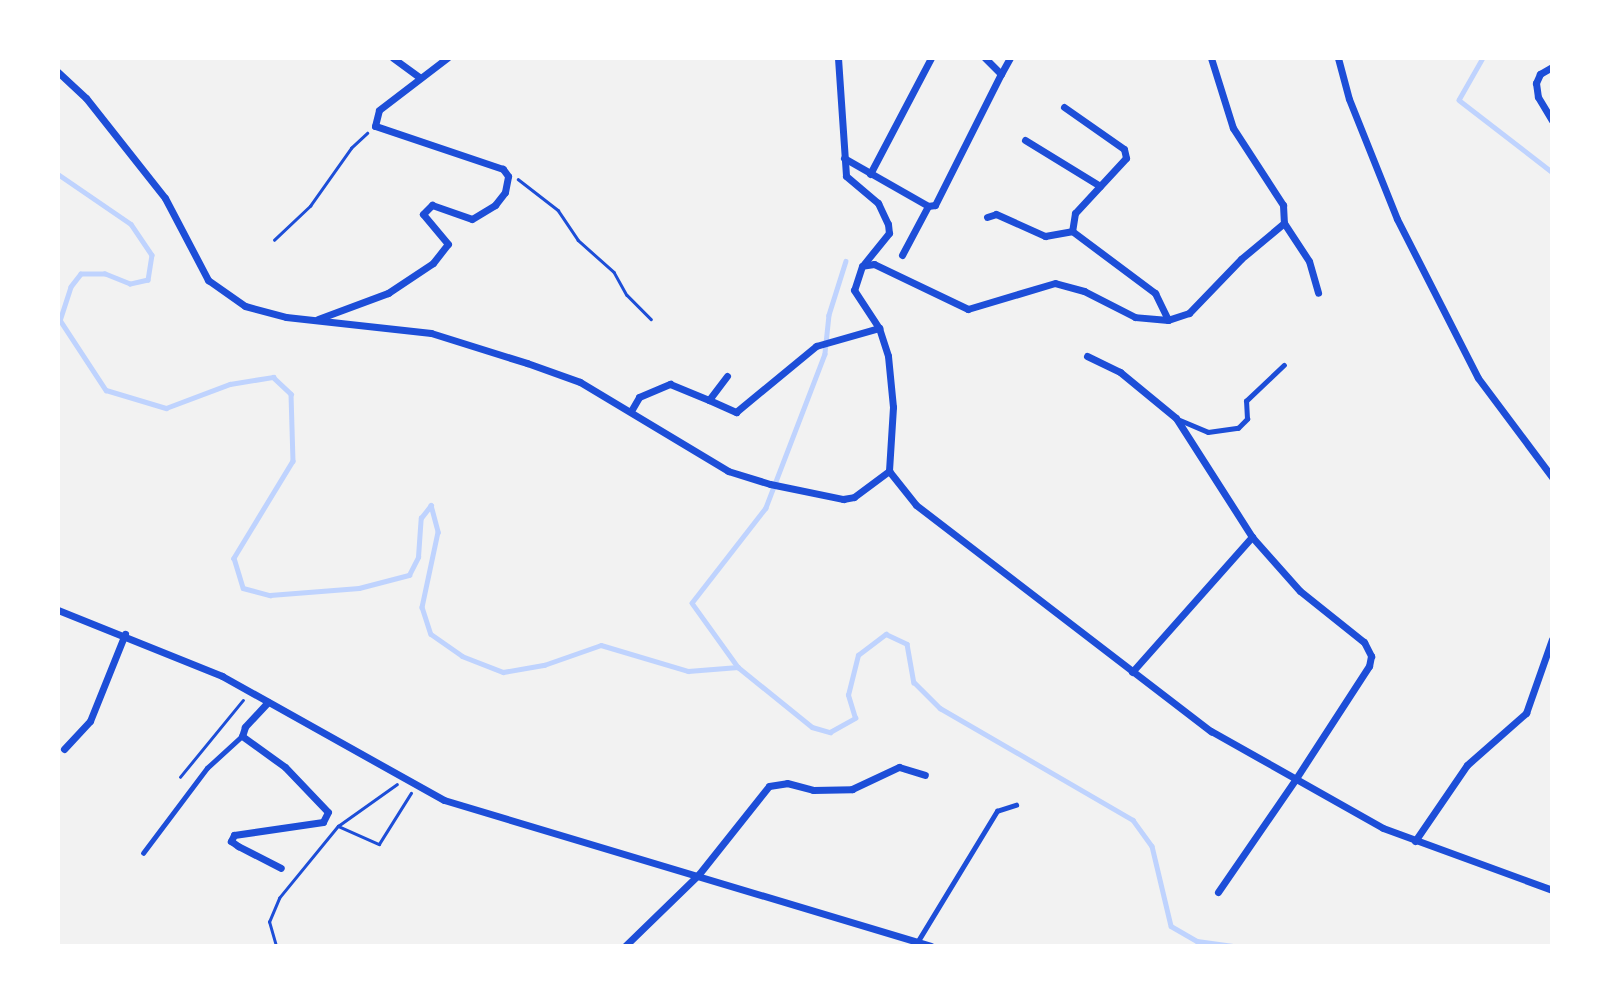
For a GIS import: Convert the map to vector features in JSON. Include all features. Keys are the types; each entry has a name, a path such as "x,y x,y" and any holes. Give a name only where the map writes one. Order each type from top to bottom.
{"street":[{"path":"393,58 419,78"},
{"path":"317,320 364,305 414,279 448,244 425,219 426,208 440,205 472,219 495,205 508,176 485,161 375,127 379,110 446,58"},
{"path":"838,58 846,176 878,204 888,224 889,233 862,266 855,290 879,328 888,356 893,407 889,471 916,505 1211,731 1295,780 1415,841 1552,890"},
{"path":"870,174 930,58"},
{"path":"985,58 1001,75"},
{"path":"902,255 928,206 939,200 1010,58"},
{"path":"1211,58 1233,128 1243,150 1283,205 1284,223 1309,261 1318,293"},
{"path":"1338,58 1349,99 1397,219 1478,378 1552,477"},
{"path":"1552,66 1540,74 1536,83 1538,97 1552,120"},
{"path":"58,72 71,83 165,198 208,280 264,313 420,331 462,341 580,382 728,471 769,484 843,499 854,497 889,471"},
{"path":"1064,107 1124,149 1122,167 1075,213 1072,231"},
{"path":"1025,140 1100,186"},
{"path":"844,158 928,206"},
{"path":"987,217 996,214 1045,236 1072,231 1155,293 1168,320"},
{"path":"862,266 874,264 968,309 1055,283 1084,290 1135,317 1168,320 1189,313 1241,259 1284,223"},
{"path":"631,411 639,397 670,384 709,400 724,410 744,410 816,346 879,328"},
{"path":"1087,356 1120,372 1176,418 1252,537 1300,591 1364,642 1371,656 1369,666 1295,780 1217,892"},
{"path":"709,400 727,376"},
{"path":"1132,672 1252,537"},
{"path":"58,610 125,634 248,691 444,800 545,833 699,874 931,946"},
{"path":"64,749 90,721 125,634"},
{"path":"1415,841 1467,765 1526,713 1552,639"},
{"path":"268,702 244,727 243,736 285,767 328,812 323,822 234,835 231,841 238,846 281,868"},
{"path":"625,946 699,874 769,786 787,783 813,790 852,789 899,767 925,775"}],"lane":[{"path":"1176,418 1208,432 1238,428 1247,419 1246,401 1284,365"},
{"path":"143,853 207,768 243,736"},
{"path":"918,942 998,811 1016,805"}],"path":[{"path":"274,240 318,196 351,148 375,127"},
{"path":"508,176 527,182 558,210 578,240 614,272 627,295 651,319"},
{"path":"180,777 233,717 248,691"},
{"path":"276,946 269,922 279,898 338,826 405,778"},
{"path":"338,826 379,844 416,784"}],"waterway":[{"path":"1483,58 1459,100 1552,172"},
{"path":"58,174 131,224 152,255 148,280 130,284 105,274 81,274 71,287 60,320 106,390 166,408 230,384 273,377 291,394 293,461 234,558 243,588 270,595 359,588 409,575 418,557 421,518 431,505 438,532 422,607 431,634 462,656 503,672 544,665 601,645 688,671 738,667"},
{"path":"846,261 829,315 825,354 766,508 692,603 738,667 812,727 830,732 855,718 848,695 858,655 886,634 907,644 914,682 940,708 1133,820 1152,846 1171,926 1197,941 1233,946"}]}
